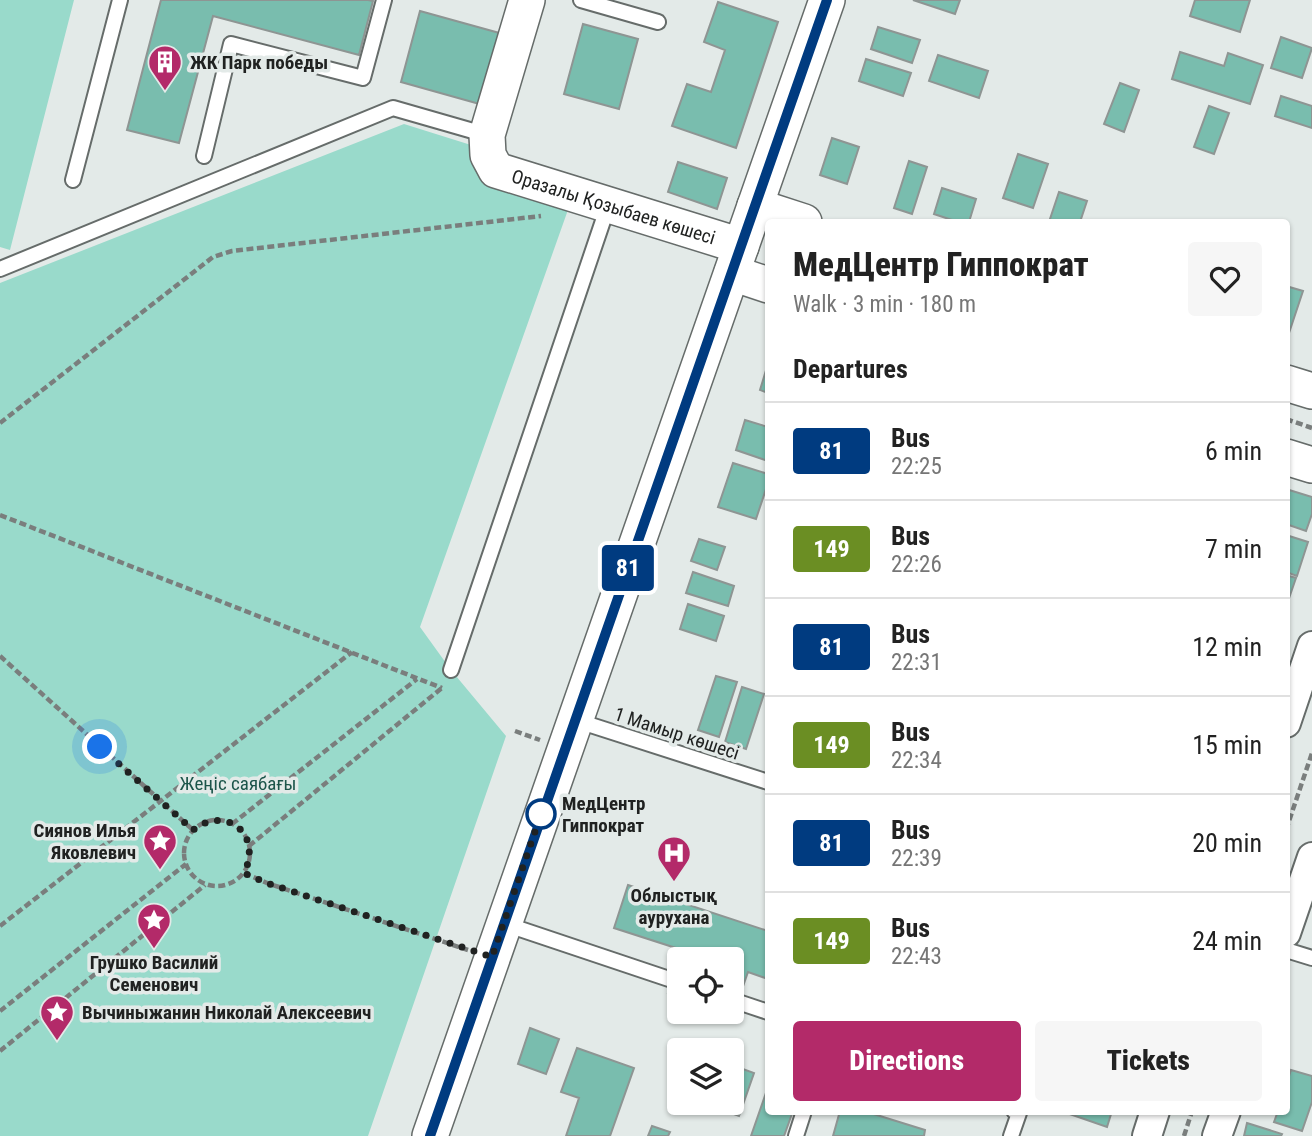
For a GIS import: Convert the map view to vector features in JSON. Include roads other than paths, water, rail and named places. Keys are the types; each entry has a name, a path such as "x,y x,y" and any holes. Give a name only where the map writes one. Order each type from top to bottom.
{"street":[{"path":"487,135 527,0"},
{"path":"430,1136 827,0"},
{"name":"Оразалы Қозыбаев көшесі","path":"487,135 488,155 496,170 609,205 737,259 765,282"},
{"path":"755,206 795,219"},
{"path":"1290,384 1312,391"},
{"path":"1290,458 1312,465"},
{"path":"1290,711 1312,646"},
{"path":"1290,921 1312,857"},
{"path":"1147,1136 1154,1115"},
{"path":"1217,1136 1225,1115"}],"lane":[{"path":"73,180 120,0"},
{"path":"204,156 231,44 363,78 384,0"},
{"path":"581,0 658,22"},
{"path":"0,269 393,108 487,135"},
{"path":"451,670 609,205"},
{"name":"1 Мамыр көшесі","path":"574,720 765,781"},
{"path":"503,923 667,978"},
{"path":"1290,951 1312,958"},
{"path":"744,1004 765,1011"},
{"path":"796,1136 803,1115"},
{"path":"1011,1136 1018,1115"}],"place":[{"name":"ЖК Парк победы","path":"165,92"},
{"name":"МедЦентр Гиппократ","path":"541,814"},
{"name":"Сиянов Илья Яковлевич","path":"160,871"},
{"name":"Облыстық аурухана","path":"674,883"},
{"name":"Грушко Василий Семенович","path":"154,950"},
{"name":"Вычиныжанин Николай Алексеевич","path":"57,1042"}],"park label":[{"name":"Жеңіс саябағы","path":"238,783"}]}
